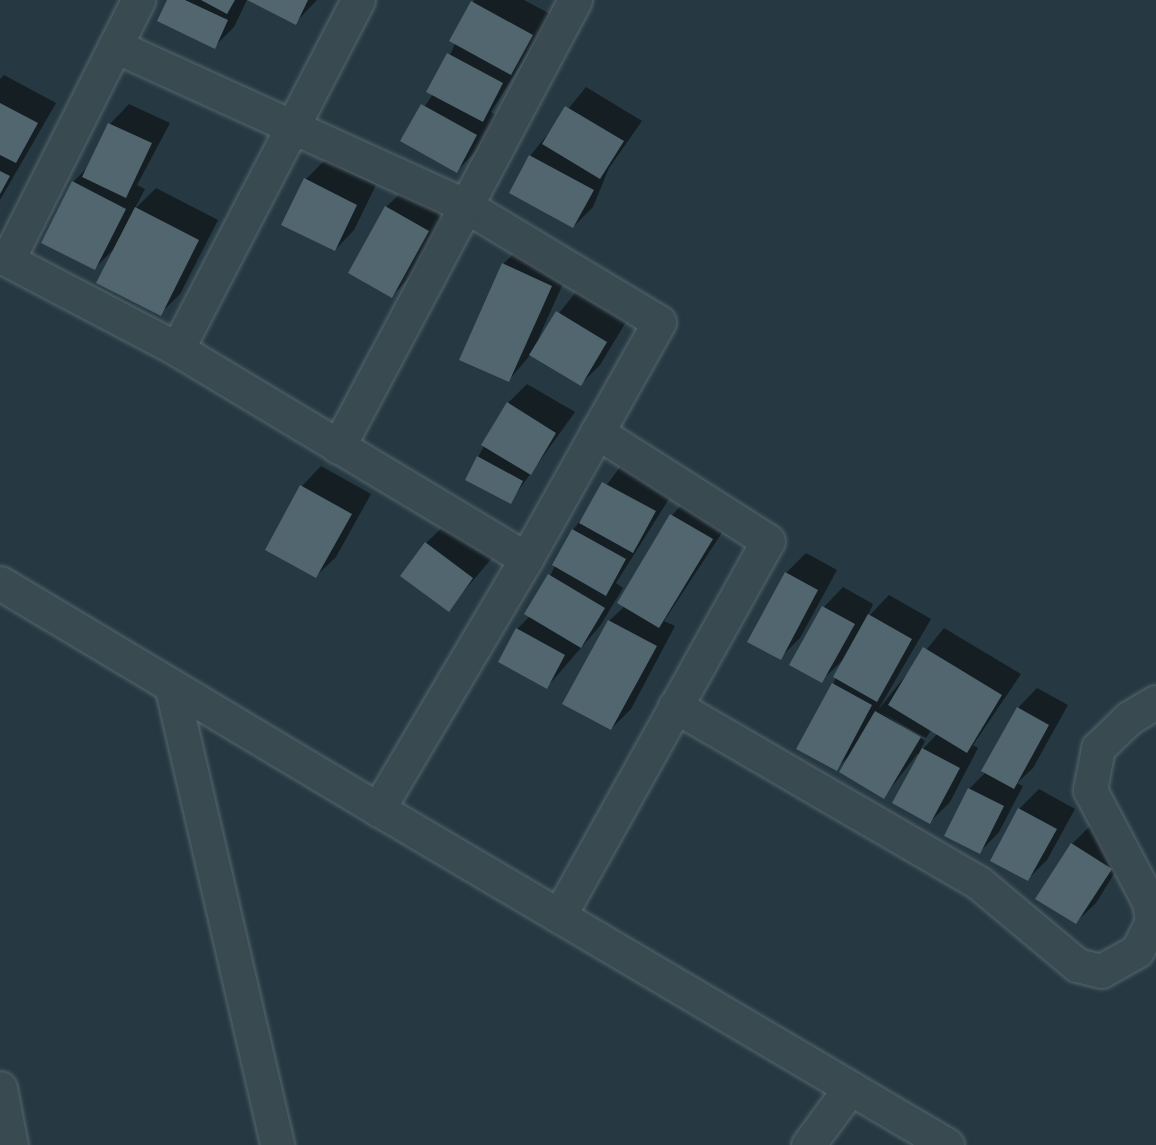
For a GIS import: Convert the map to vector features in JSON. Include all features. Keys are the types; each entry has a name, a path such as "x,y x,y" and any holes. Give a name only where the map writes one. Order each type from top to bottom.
{"street":[{"path":"138,0 4,257 177,349 526,559"},
{"path":"177,349 358,0"},
{"path":"338,447 575,0"},
{"path":"116,46 291,129 466,206 658,322 526,559 378,809"},
{"path":"559,916 768,541 597,432"},
{"path":"0,583 172,689 947,1145"},
{"path":"172,689 277,1145"},
{"path":"675,706 979,883 1077,965 1101,971 1137,951 1152,921 1149,902 1090,790 1098,748 1129,718 1156,702"},
{"path":"0,1088 11,1145"},
{"path":"808,1145 850,1088"}],"building":[{"path":"167,0 185,0 228,20 215,49 157,21"},
{"path":"201,0 235,0 227,14"},
{"path":"247,0 308,0 296,25"},
{"path":"471,1 533,35 511,75 449,41"},
{"path":"447,53 503,83 483,122 426,92"},
{"path":"0,103 38,123 16,163 0,155"},
{"path":"421,104 477,135 457,173 400,141"},
{"path":"565,106 624,141 600,179 542,144"},
{"path":"108,123 152,143 126,198 82,177"},
{"path":"529,155 594,190 573,228 509,193"},
{"path":"0,171 10,176 0,194"},
{"path":"304,178 357,205 335,251 281,225"},
{"path":"72,181 126,209 95,270 41,243"},
{"path":"385,206 429,231 392,298 348,273"},
{"path":"135,207 199,240 161,316 96,283"},
{"path":"502,263 552,286 509,382 459,360"},
{"path":"556,311 607,342 581,386 529,355"},
{"path":"507,402 556,433 531,475 481,445"},
{"path":"477,456 523,481 511,504 465,480"},
{"path":"602,482 656,511 633,553 579,523"},
{"path":"300,485 352,514 316,578 265,550"},
{"path":"670,514 713,539 659,628 617,603"},
{"path":"572,529 626,559 606,596 552,565"},
{"path":"425,542 473,578 449,612 400,576"},
{"path":"785,572 818,590 781,660 747,642"},
{"path":"548,574 605,608 581,648 524,614"},
{"path":"822,606 855,624 822,683 789,665"},
{"path":"868,614 912,639 877,702 833,677"},
{"path":"608,620 657,646 611,730 562,704"},
{"path":"516,628 565,655 547,689 498,662"},
{"path":"923,647 1002,695 967,753 888,705"},
{"path":"832,683 872,705 837,771 796,749"},
{"path":"1017,707 1049,725 1014,789 981,771"},
{"path":"875,711 921,737 884,799 839,772"},
{"path":"922,748 960,768 930,824 892,803"},
{"path":"968,788 1004,806 980,854 944,836"},
{"path":"1018,808 1057,829 1028,881 990,861"},
{"path":"1071,843 1112,869 1076,924 1035,899"}]}
